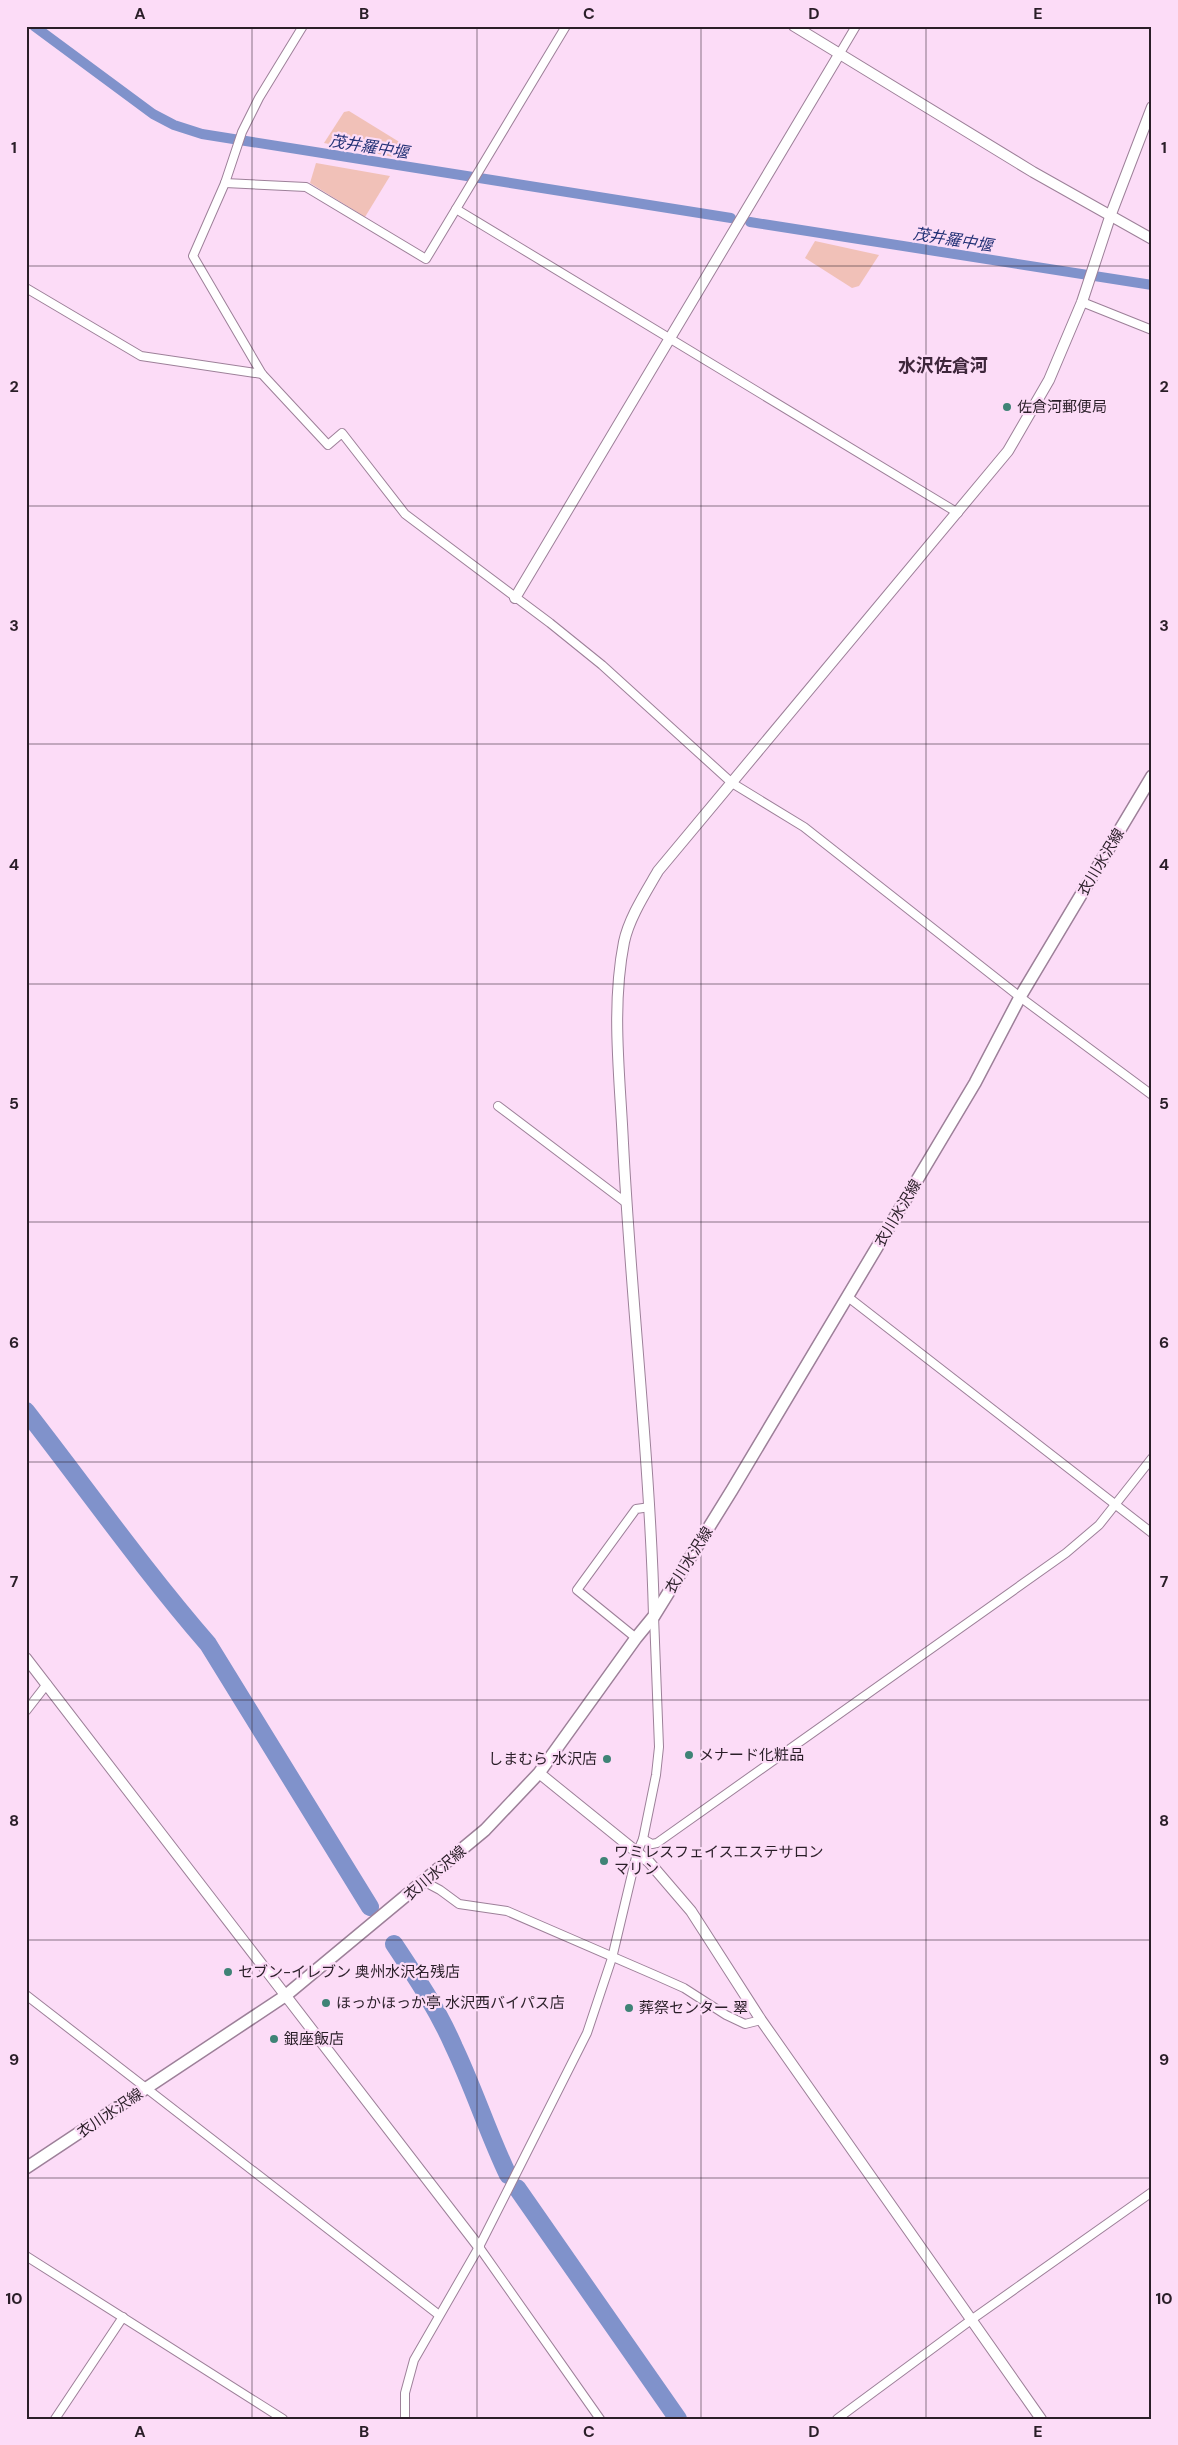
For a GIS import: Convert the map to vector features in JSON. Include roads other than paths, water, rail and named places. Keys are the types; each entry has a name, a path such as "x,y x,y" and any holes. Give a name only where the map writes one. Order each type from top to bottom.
{"main road":[{"name":"衣川水沢線","path":"26,2168 285,1996 425,1882 485,1830 539,1773 636,1638 654,1616 848,1297 974,1083 1020,998 1152,776"}],"street":[{"path":"303,26 259,98 240,137 225,183 193,256 262,374 328,445 342,433 404,514 602,665 732,783 804,827 1020,998 1152,1095"},
{"path":"225,183 306,187 426,259 566,26"},
{"path":"794,26 1033,172 1111,214 1152,239"},
{"path":"515,598 856,26"},
{"path":"405,2419 405,2394 414,2360 479,2247 586,2033 612,1958 637,1852 643,1839 656,1775 659,1747 650,1507 625,1202 617,1020 624,941 640,903 658,870 1008,451 1049,380 1082,302 1111,214 1152,107"},
{"path":"456,209 958,513"},
{"path":"26,288 141,356 262,374"},
{"path":"1082,302 1152,330"},
{"path":"498,1106 625,1202"},
{"path":"848,1297 1152,1533"},
{"path":"643,1839 652,1844 657,1843 1066,1553 1099,1526 1152,1458"},
{"path":"636,1638 576,1590 636,1509 650,1507"},
{"path":"26,1658 479,2247 600,2419"},
{"path":"26,1711 47,1684"},
{"path":"539,1773 649,1862 691,1911 761,2020 1041,2419"},
{"path":"425,1882 459,1904 507,1911 684,1988 726,2015 745,2024 761,2020"},
{"path":"26,1995 439,2315"},
{"path":"837,2419 971,2320 1152,2192"},
{"path":"26,2256 283,2419"},
{"path":"55,2419 124,2317"}],"waterway":[{"name":"茂井羅中堰","path":"34,26 153,114 174,125 202,134 731,218"},
{"name":"茂井羅中堰","path":"750,222 1152,285"},
{"path":"26,1411 138,1558 208,1644 370,1907"},
{"path":"394,1944 448,2033 508,2175"},
{"path":"517,2188 678,2419"}],"place":[{"name":"佐倉河郵便局","path":"1007,407"},
{"name":"メナード化粧品","path":"689,1755"},
{"name":"しまむら 水沢店","path":"607,1759"},
{"name":"ワミレスフェイスエステサロン マリン","path":"604,1861"},
{"name":"セブン-イレブン 奥州水沢名残店","path":"228,1972"},
{"name":"ほっかほっか亭 水沢西バイパス店","path":"326,2003"},
{"name":"葬祭センター 翠","path":"629,2008"},
{"name":"銀座飯店","path":"274,2039"}],"district":[{"name":"水沢佐倉河","path":"943,366"}]}
